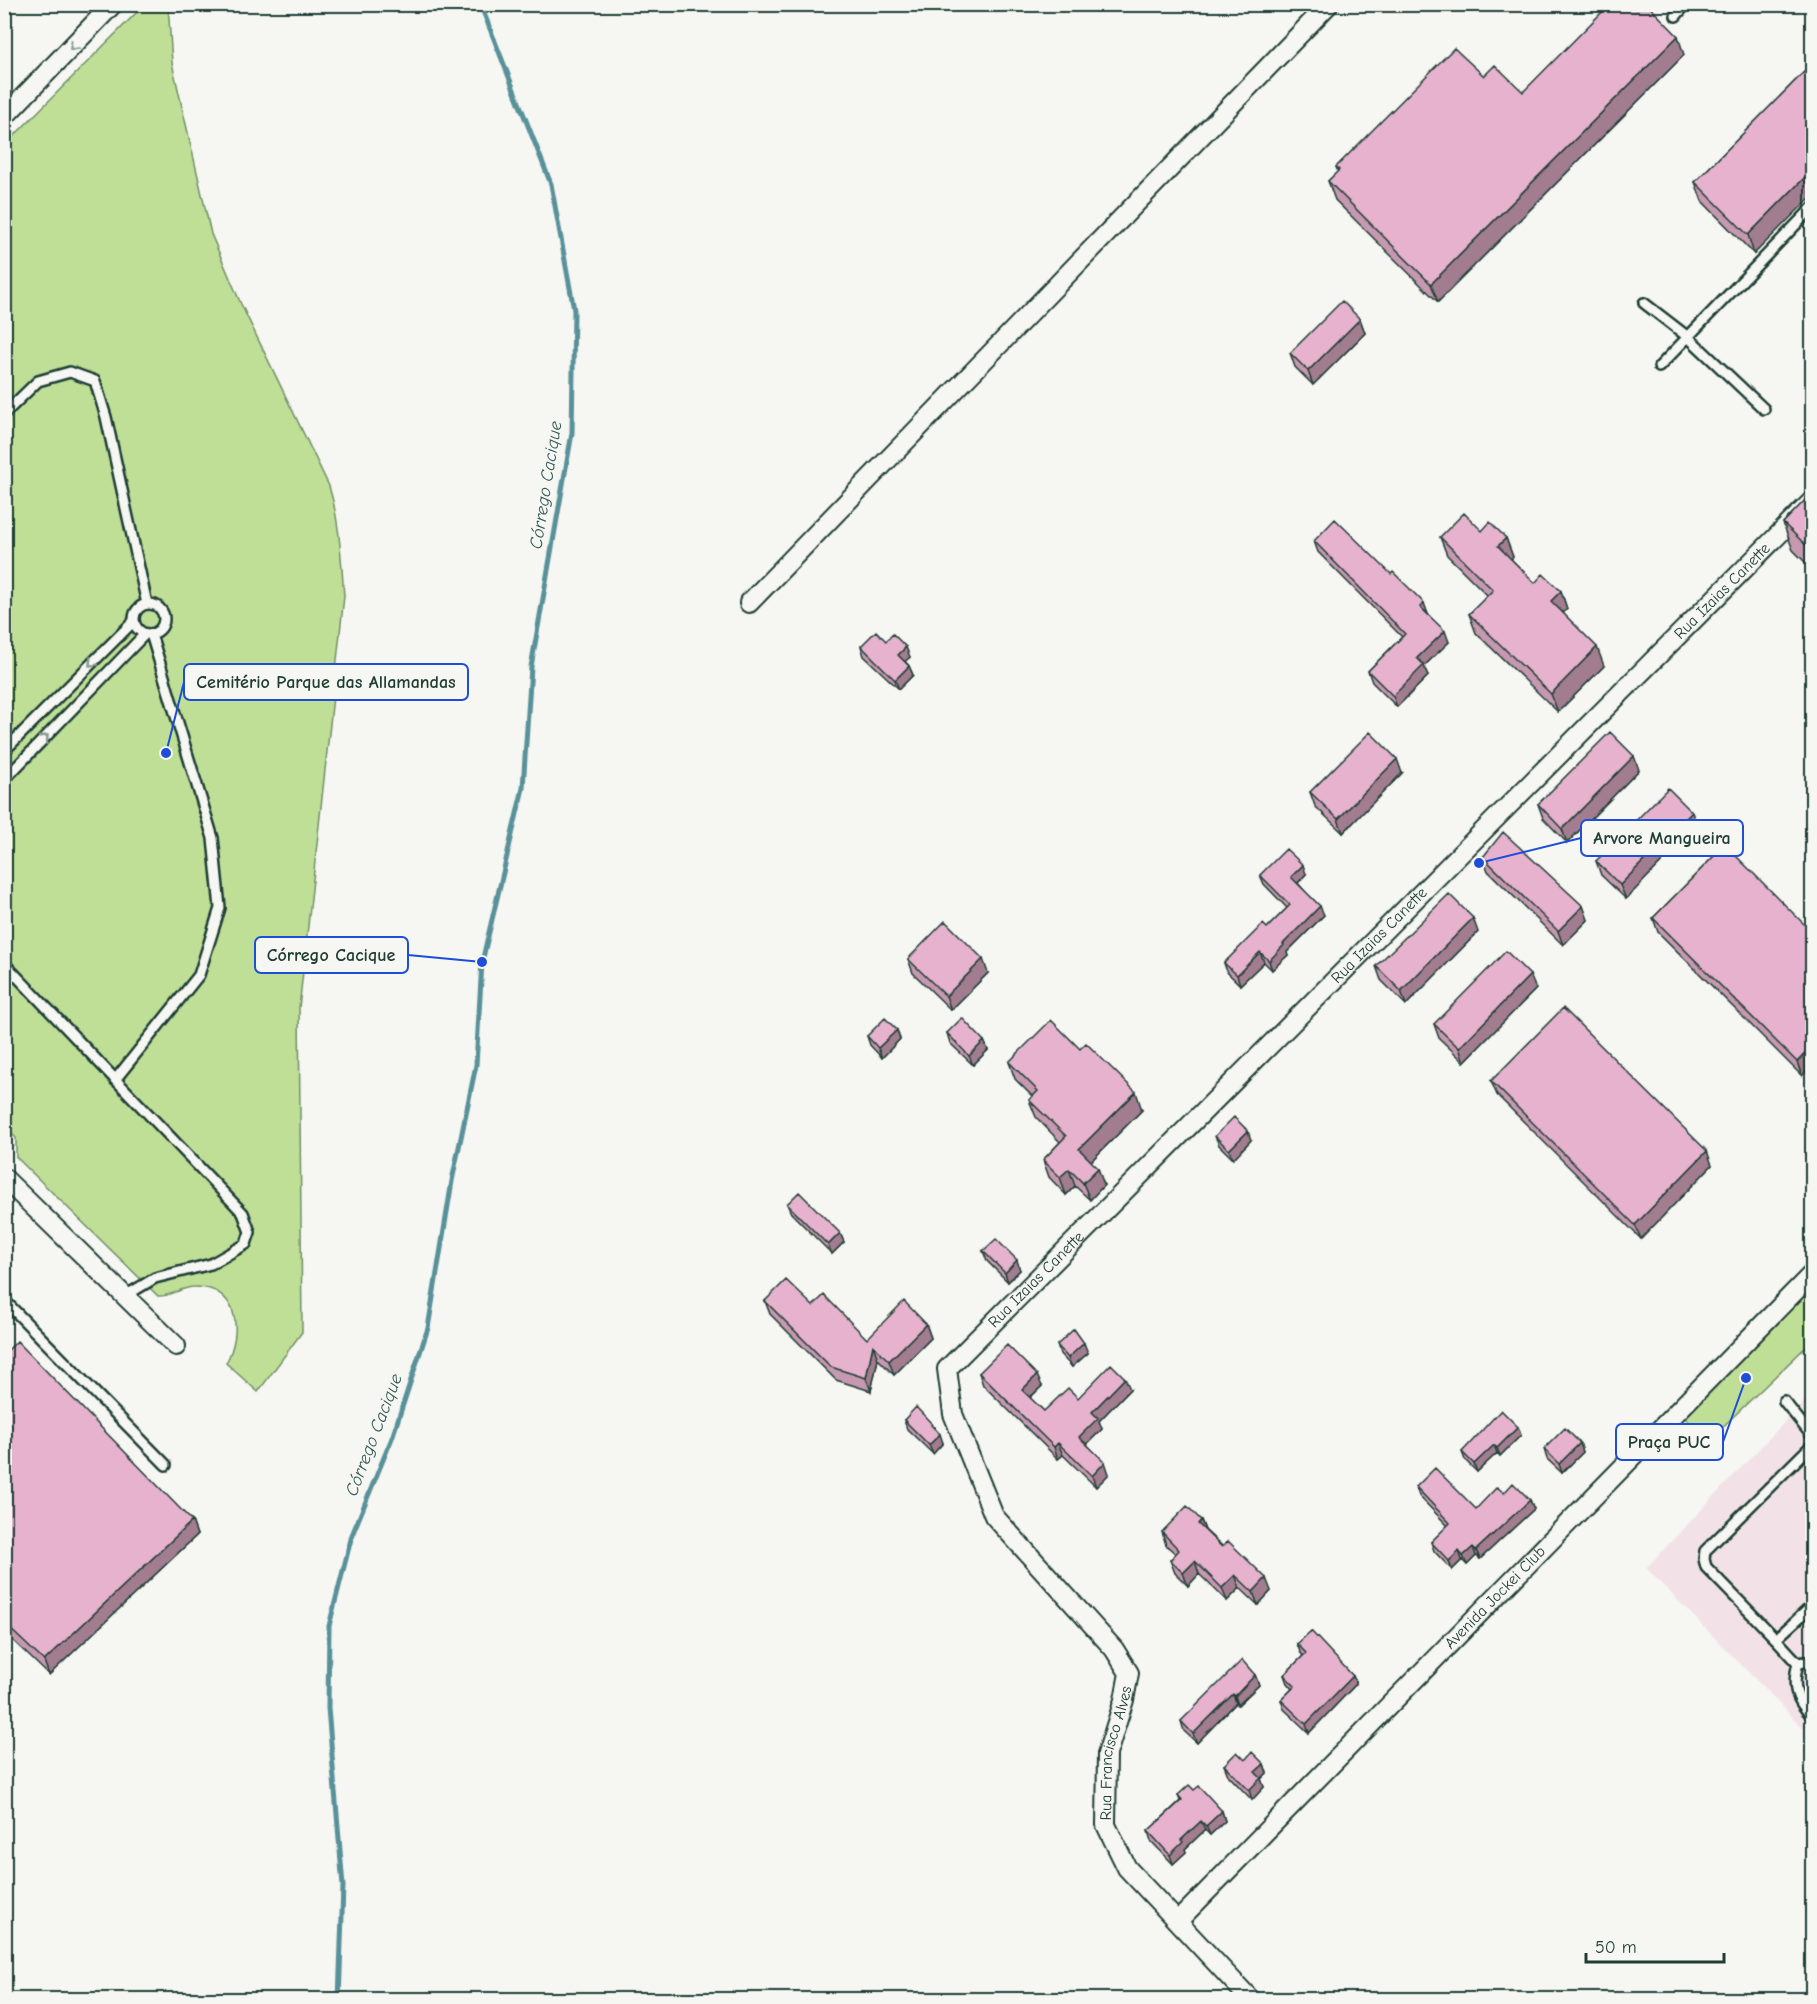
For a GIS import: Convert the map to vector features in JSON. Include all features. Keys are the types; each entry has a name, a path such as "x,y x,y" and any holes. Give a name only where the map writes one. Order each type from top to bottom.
{"street":[{"path":"4,117 113,4"},
{"path":"749,603 1329,4"},
{"name":"Rua Izaias Canette","path":"947,1369 1812,501"},
{"path":"4,1178 176,1346"},
{"name":"Avenida Jockei Club","path":"1178,1920 1812,1274"},
{"name":"Rua Francisco Alves","path":"947,1369 953,1414 994,1516 1114,1649 1129,1673 1124,1700 1107,1754 1106,1825 1127,1868 1251,2000"}],"lane":[{"path":"1676,16 1686,4"},
{"path":"1659,367 1812,208"},
{"path":"1644,303 1688,337 1764,409"},
{"path":"4,414 38,381 70,372 95,381 106,417 147,604"},
{"path":"4,751 134,621 137,610 147,604 158,607 164,617 162,628 148,634 4,780"},
{"path":"115,1080 199,975 220,908 213,838 148,634 136,627 134,621"},
{"path":"4,963 243,1214 250,1232 246,1244 211,1264 155,1278 124,1296"},
{"path":"4,1300 166,1465"},
{"path":"1784,1401 1812,1436"},
{"path":"1798,1663 1706,1567 1704,1559 1706,1551 1812,1445"},
{"path":"1776,1639 1812,1606"},
{"path":"1798,1663 1812,1661"},
{"path":"1798,1663 1794,1678 1796,1693 1802,1706 1812,1716"}],"shaded area":[{"path":"1812,1393 1812,1737 1646,1568"}],"green space":[{"path":"144,5 168,5 172,63 211,234 241,304 329,486 336,513 341,554 344,596 299,1008 302,1332 258,1392 226,1363 231,1351 235,1325 228,1302 220,1294 209,1289 194,1287 158,1296 16,1157 16,1138 5,1127 4,146"},
{"path":"1812,1284 1812,1341 1710,1439 1680,1414"}],"building":[{"path":"1610,4 1647,4 1678,36 1431,284 1328,181 1339,170 1336,167 1454,48 1484,76 1495,65 1523,92"},
{"path":"1812,64 1812,170 1748,235 1695,182"},
{"path":"1342,301 1360,319 1308,371 1290,353"},
{"path":"1812,493 1812,551 1783,523"},
{"path":"1464,513 1482,531 1490,522 1506,538 1498,546 1535,583 1543,574 1561,591 1551,601 1597,647 1551,694 1469,614 1493,590 1440,537"},
{"path":"1335,519 1424,603 1420,607 1445,631 1417,658 1424,665 1393,696 1368,671 1405,634 1314,541"},
{"path":"876,631 886,641 893,634 906,647 898,655 909,666 895,680 861,646"},
{"path":"1370,732 1397,759 1338,819 1310,792"},
{"path":"1610,732 1634,756 1562,829 1538,804"},
{"path":"1668,788 1692,812 1620,885 1596,861"},
{"path":"1503,832 1583,906 1558,931 1483,857"},
{"path":"1725,845 1812,932 1812,1046 1797,1062 1653,918"},
{"path":"1286,849 1303,865 1291,877 1320,906 1269,961 1260,952 1237,975 1224,963 1263,924 1267,928 1290,905 1260,875"},
{"path":"1449,894 1473,918 1401,991 1376,966"},
{"path":"945,921 983,959 946,996 908,959"},
{"path":"1506,951 1530,975 1459,1048 1434,1024"},
{"path":"1563,1008 1707,1151 1635,1225 1491,1081"},
{"path":"885,1018 897,1030 878,1048 867,1036"},
{"path":"962,1018 984,1041 969,1056 947,1033"},
{"path":"1051,1020 1080,1049 1086,1043 1136,1092 1079,1149 1098,1168 1083,1183 1069,1169 1060,1177 1043,1160 1066,1136 1029,1100 1038,1091 1009,1062"},
{"path":"1234,1117 1248,1131 1229,1150 1215,1136"},
{"path":"799,1192 840,1233 828,1245 787,1204"},
{"path":"996,1239 1017,1260 1005,1273 983,1251"},
{"path":"786,1280 813,1306 824,1295 867,1339 904,1301 926,1324 889,1361 873,1345 866,1378 831,1367 765,1301"},
{"path":"1074,1329 1084,1343 1068,1358 1057,1345"},
{"path":"17,1341 192,1521 44,1661 4,1623 4,1354"},
{"path":"1007,1345 1037,1375 1022,1390 1044,1411 1068,1388 1078,1398 1111,1364 1125,1378 1092,1412 1098,1418 1079,1437 1105,1462 1092,1476 1058,1443 1054,1447 979,1373"},
{"path":"916,1407 940,1434 929,1445 904,1420"},
{"path":"1501,1410 1518,1427 1497,1448 1494,1445 1474,1464 1462,1452"},
{"path":"1565,1428 1580,1443 1559,1464 1544,1449"},
{"path":"1435,1468 1476,1509 1497,1487 1504,1493 1513,1483 1530,1500 1476,1550 1473,1547 1463,1556 1459,1551 1449,1561 1431,1542 1450,1523 1416,1487"},
{"path":"1187,1506 1201,1520 1198,1524 1222,1547 1228,1541 1266,1578 1253,1592 1235,1575 1222,1588 1195,1561 1183,1573 1170,1560 1179,1550 1162,1532"},
{"path":"1311,1631 1353,1676 1306,1724 1281,1700 1295,1686 1284,1675 1306,1653 1297,1644"},
{"path":"1242,1660 1255,1675 1193,1734 1181,1721"},
{"path":"1237,1752 1245,1760 1252,1752 1264,1764 1255,1772 1261,1778 1249,1790 1224,1765"},
{"path":"1189,1785 1194,1790 1199,1786 1222,1811 1206,1826 1201,1821 1181,1840 1183,1842 1170,1855 1148,1831 1182,1800 1178,1795"}],"waterway":[{"name":"Córrego Cacique","path":"339,2000 343,1886 328,1708 329,1626 352,1535 392,1438 428,1328 452,1181 476,1065 482,962 523,788 531,667 572,433 574,310 551,184 483,11 483,4"}],"place":[{"name":"Cemitério Parque das Allamandas","path":"166,753"},
{"name":"Arvore Mangueira","path":"1479,863"},
{"name":"Córrego Cacique","path":"482,962"},
{"name":"Praça PUC","path":"1746,1378"}]}
